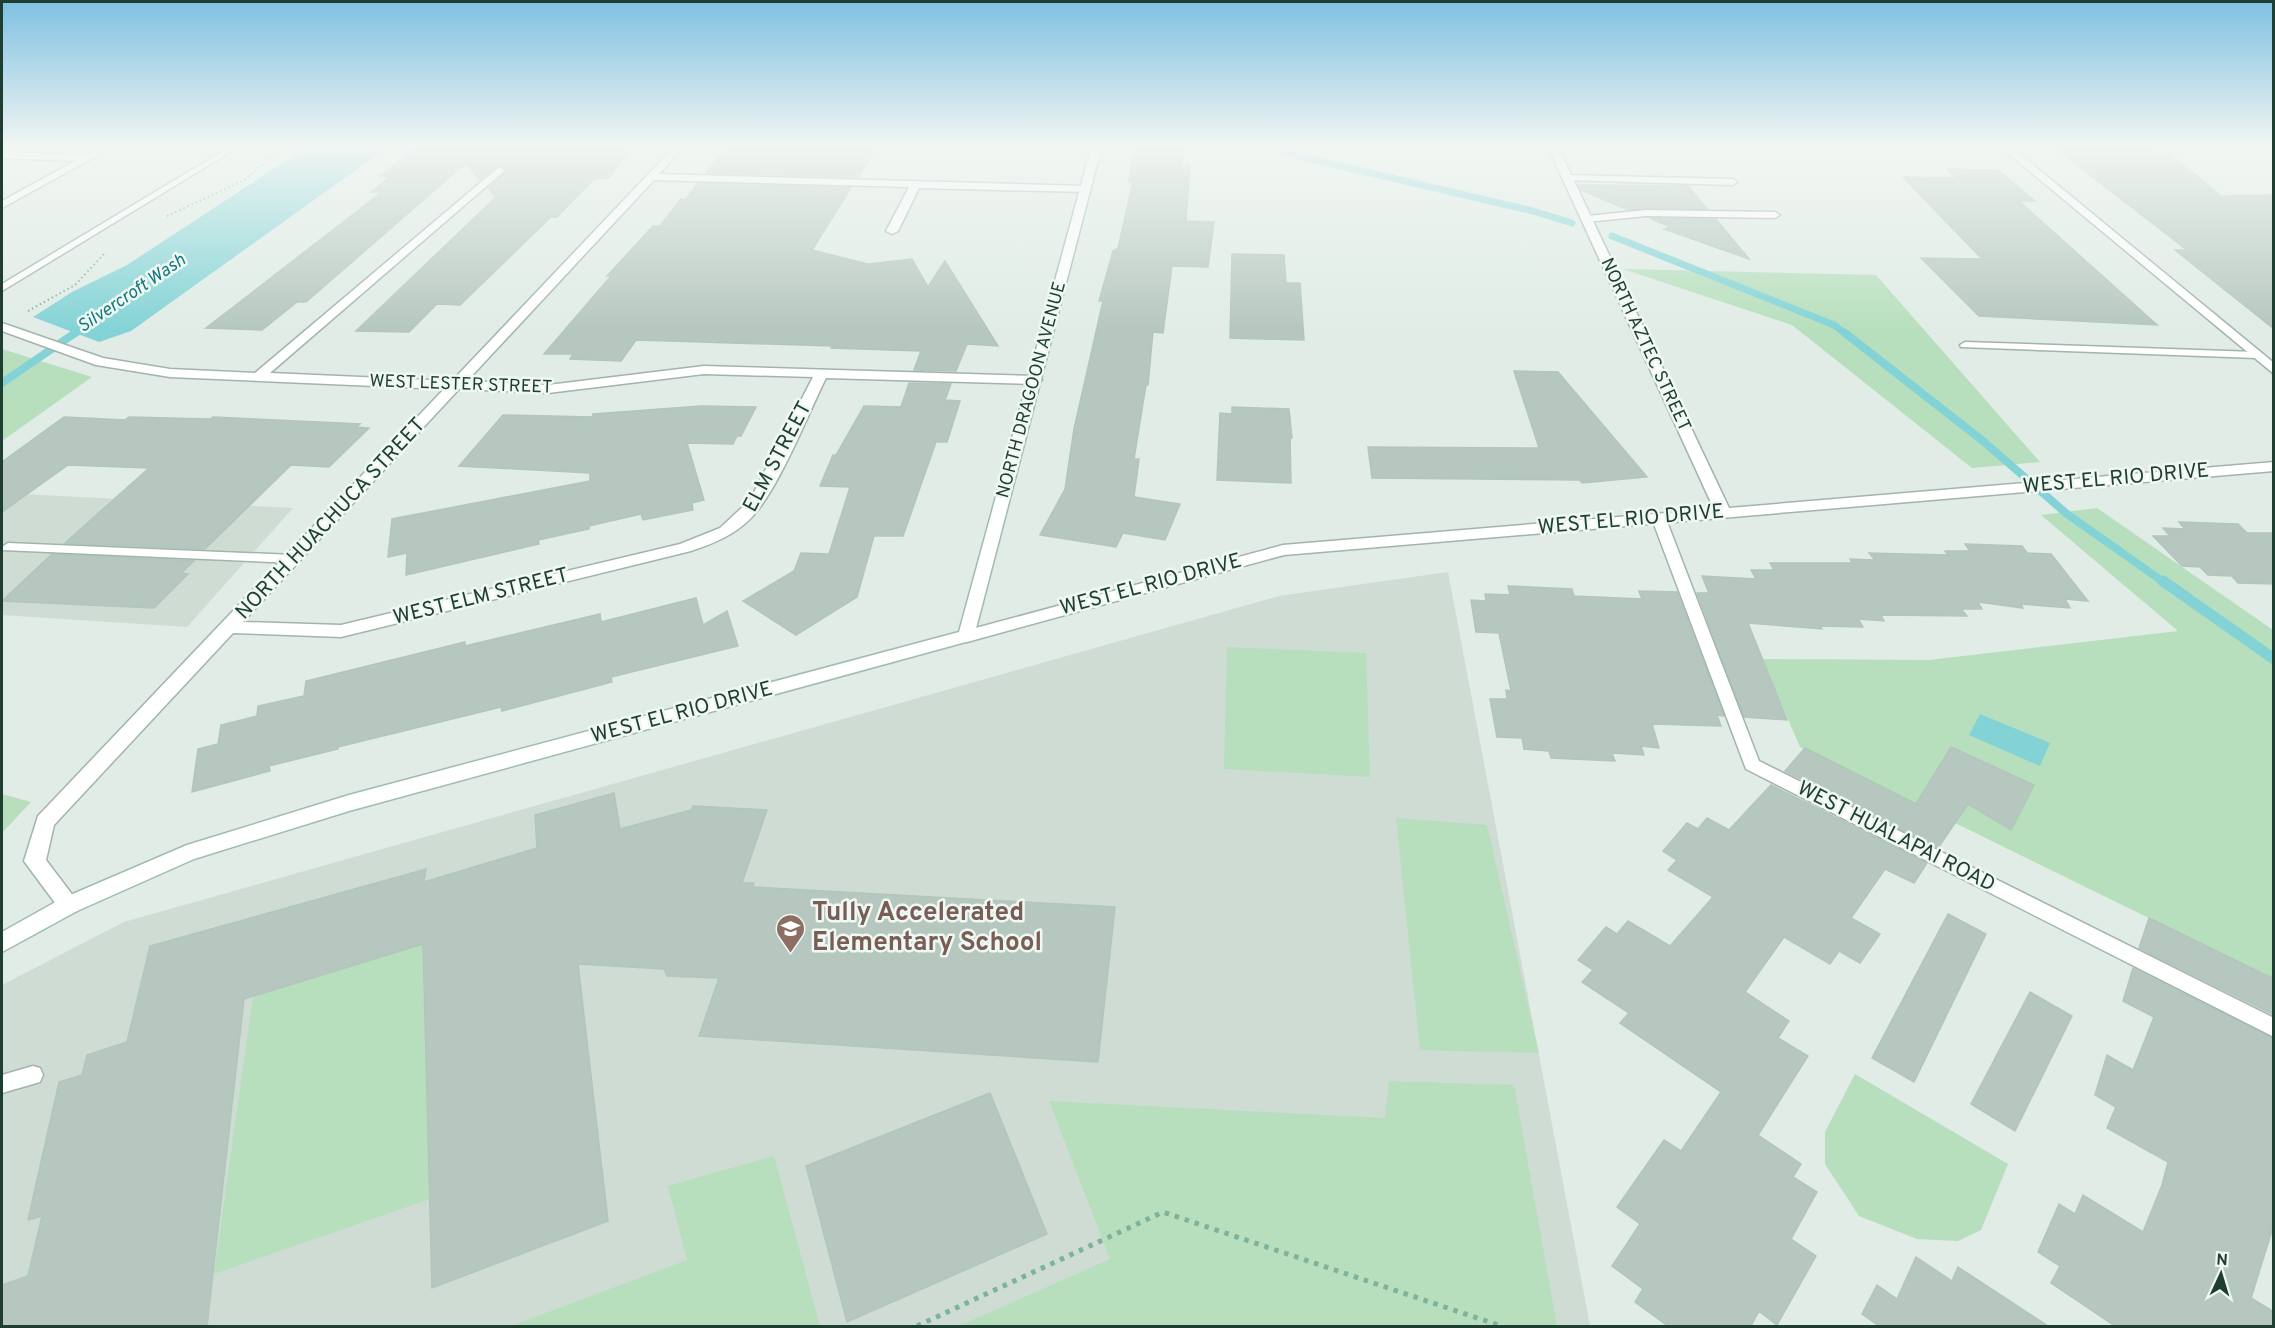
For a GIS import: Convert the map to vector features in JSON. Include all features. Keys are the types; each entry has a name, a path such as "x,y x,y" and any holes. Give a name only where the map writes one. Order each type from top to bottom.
{"street":[{"path":"259,376 456,207"},
{"name":"NORTH HUACHUCA STREET","path":"69,905 35,861 45,822 231,627 623,207"},
{"path":"892,231 904,207"},
{"name":"NORTH DRAGOON AVENUE","path":"967,636 1081,207"},
{"name":"NORTH AZTEC STREET","path":"1581,207 1723,512"},
{"path":"2078,207 2274,370"},
{"name":"WEST LESTER STREET","path":"2,327 101,362 170,373 455,387 548,389 704,370 1035,380"},
{"name":"ELM STREET","path":"727,532 744,520 758,502 821,374"},
{"name":"WEST EL RIO DRIVE","path":"2,943 69,905 187,853 349,803 1283,550 2274,466"},
{"name":"WEST ELM STREET","path":"231,627 341,631 685,548 727,532"}],"lane":[{"path":"2,288 136,207"},
{"path":"1587,219 1646,213 1775,215"},
{"path":"1965,345 2256,355"},
{"name":"WEST HUALAPAI ROAD","path":"1659,519 1752,765 2274,1028"},
{"path":"8,547 294,559"},
{"path":"2,1084 33,1075"}],"path":[{"path":"160,219 186,207"},
{"path":"21,314 57,297 75,285 110,248"},
{"path":"918,1326 1163,1212 1501,1326"}],"shaded area":[{"path":"2,493 293,508 187,627 2,615"},
{"name":"Tully Accelerated Elementary School","path":"1448,572 1590,1326 2,1326 2,985 124,922 1279,596"}],"green space":[{"path":"1623,269 1876,275 2040,462 1972,468 1792,325"},
{"path":"2,349 92,377 2,441"},
{"path":"2097,508 2273,630 2273,979 1800,747 1762,659 1929,660 2178,631 2041,515"},
{"path":"1227,647 1366,653 1370,777 1224,769"},
{"path":"2,794 31,802 2,833"},
{"path":"1396,818 1487,825 1539,1053 1420,1050"},
{"path":"423,944 430,1199 214,1274 253,996"},
{"path":"1855,1074 2008,1164 1981,1230 1958,1241 1917,1239 1859,1216 1825,1164 1825,1132"},
{"path":"1389,1081 1514,1085 1557,1326 959,1326 1110,1259 1049,1101 1385,1118"},
{"path":"774,1156 820,1326 511,1326 687,1260 668,1186"}],"water":[{"path":"215,207 304,207 131,331 99,342 33,317 72,292 127,265"},
{"path":"1980,714 2050,743 2040,766 1969,735"}],"building":[{"path":"363,207 415,207 306,302 297,302 262,330 206,328"},
{"path":"486,207 567,207 557,217 551,217 460,305 437,304 409,332 356,331"},
{"path":"675,207 839,207 812,250 868,264 912,259 928,287 945,261 998,346 967,344 956,371 914,370 921,351 831,348 832,346 636,340 621,361 570,359 573,354 544,354 611,276 607,276 653,226 660,226"},
{"path":"1127,207 1187,207 1186,221 1214,222 1208,267 1172,266 1163,333 1153,332 1148,385 1146,385 1134,459 1139,459 1134,497 1180,504 1165,540 1123,533 1116,547 1040,535 1065,489 1074,429 1103,301 1099,301 1113,251 1118,248"},
{"path":"1621,207 1705,207 1707,209 1628,210"},
{"path":"1932,207 2026,207 2157,325 1979,316 1921,258 1982,259"},
{"path":"2131,207 2274,207 2274,329 2175,250 2187,250"},
{"path":"1650,218 1716,219 1749,259 1664,229 1670,227"},
{"path":"1232,254 1284,255 1286,283 1300,283 1304,340 1230,338"},
{"path":"1514,371 1558,372 1647,477 1582,483 1580,480 1372,478 1368,447 1539,448"},
{"path":"909,383 951,384 945,400 960,401 947,442 936,442 903,536 874,536 857,597 796,635 743,601 794,571 801,553 829,554 850,487 820,486 833,455 836,455 864,406 901,407"},
{"path":"701,406 756,407 741,436 737,436 733,444 687,443 704,500 692,503 693,510 643,520 641,514 589,526 589,529 538,540 539,544 406,575 407,553 388,557 392,519 590,481 590,473 459,466 503,415 592,417 593,414"},
{"path":"1232,407 1289,409 1292,438 1290,438 1291,483 1217,480 1220,413 1232,414"},
{"path":"64,417 125,420 129,417 210,419 213,417 360,424 356,427 369,428 329,467 291,465 205,549 65,543 149,468 68,465 2,512 2,462"},
{"path":"2179,522 2238,524 2247,533 2274,533 2274,584 2238,583 2232,576 2208,575 2200,567 2182,566 2153,536 2170,536 2163,528 2185,529"},
{"path":"1965,544 2022,546 2027,553 2051,554 2088,601 2065,599 2070,608 2021,604 2023,608 1978,602 1982,609 1961,609 1967,616 1881,615 1884,621 1858,619 1863,627 1820,626 1822,629 1748,623 1787,720 1744,717 1697,593 1709,593 1702,576 1756,579 1751,570 1774,570 1770,563 1852,563 1850,559 1875,560 1869,553 1948,555 1945,551 1970,551"},
{"path":"52,554 194,561 181,573 188,574 154,608 2,601"},
{"path":"1508,586 1572,589 1574,596 1642,599 1639,591 1677,592 1724,716 1717,715 1721,726 1652,724 1659,748 1641,746 1644,755 1612,753 1615,761 1551,758 1549,751 1524,749 1522,738 1497,737 1490,699 1507,699 1506,690 1511,691 1499,633 1476,632 1471,600 1486,601 1485,594 1510,595"},
{"path":"696,598 703,625 727,611 738,646 611,677 612,682 502,711 501,707 338,747 338,749 269,766 270,771 192,792 198,749 218,744 221,725 257,716 258,706 304,696 306,681 465,642 465,646 600,614 601,622"},
{"path":"1951,747 2034,785 2011,830 1968,804 1938,848 1785,771 1805,748 1916,804"},
{"path":"1771,785 1927,863 1914,883 1885,869 1851,918 1880,934 1860,963 1839,951 1830,964 1784,937 1745,992 1789,1021 1778,1038 1808,1056 1758,1135 1801,1164 1793,1177 1817,1192 1791,1239 1816,1256 1777,1325 1759,1311 1751,1326 1668,1326 1635,1302 1643,1289 1612,1266 1640,1224 1617,1207 1664,1140 1681,1151 1721,1092 1620,1023 1629,1013 1582,982 1593,970 1578,960 1606,927 1617,934 1628,921 1670,946 1713,897 1668,870 1677,860 1663,851 1687,823 1698,829 1707,818 1729,830"},
{"path":"614,793 620,829 691,810 693,806 767,810 742,883 754,883 753,887 1115,907 1098,1062 699,1036 719,978 667,976 664,969 578,964 608,1221 432,1288 423,944 244,999 207,1326 2,1326 2,1285 28,1276 42,1216 28,1220 59,1082 82,1075 87,1055 127,1042 150,946 426,869 424,882 537,848 535,815"},
{"path":"1948,914 1986,934 1914,1082 1872,1058"},
{"path":"2149,918 2274,979 2274,1015 2139,948"},
{"path":"2133,968 2274,1039 2274,1210 2271,1234 2251,1298 2274,1312 2274,1326 2115,1326 2051,1283 2060,1266 2038,1252 2059,1204 2075,1214 2083,1195 2143,1232 2162,1185 2168,1162 2107,1128 2116,1107 2095,1095 2107,1055 2133,1070 2154,1017 2123,1001"},
{"path":"2030,992 2072,1016 2015,1131 1971,1104"},
{"path":"990,1093 1047,1234 847,1322 806,1166"},
{"path":"1916,1257 1952,1281 1958,1267 2048,1326 1879,1326 1862,1314 1877,1285 1897,1299"}],"waterway":[{"path":"1516,207 1572,223"},
{"path":"1612,236 1834,325 1847,335"},
{"name":"Silvercroft Wash","path":"73,335 86,326"},
{"name":"Silvercroft Wash","path":"2,383 75,333"},
{"path":"1845,333 1983,441 2067,514 2165,583"},
{"path":"2163,581 2274,659"}],"place":[{"name":"Tully Accelerated Elementary School","path":"791,954"}]}
